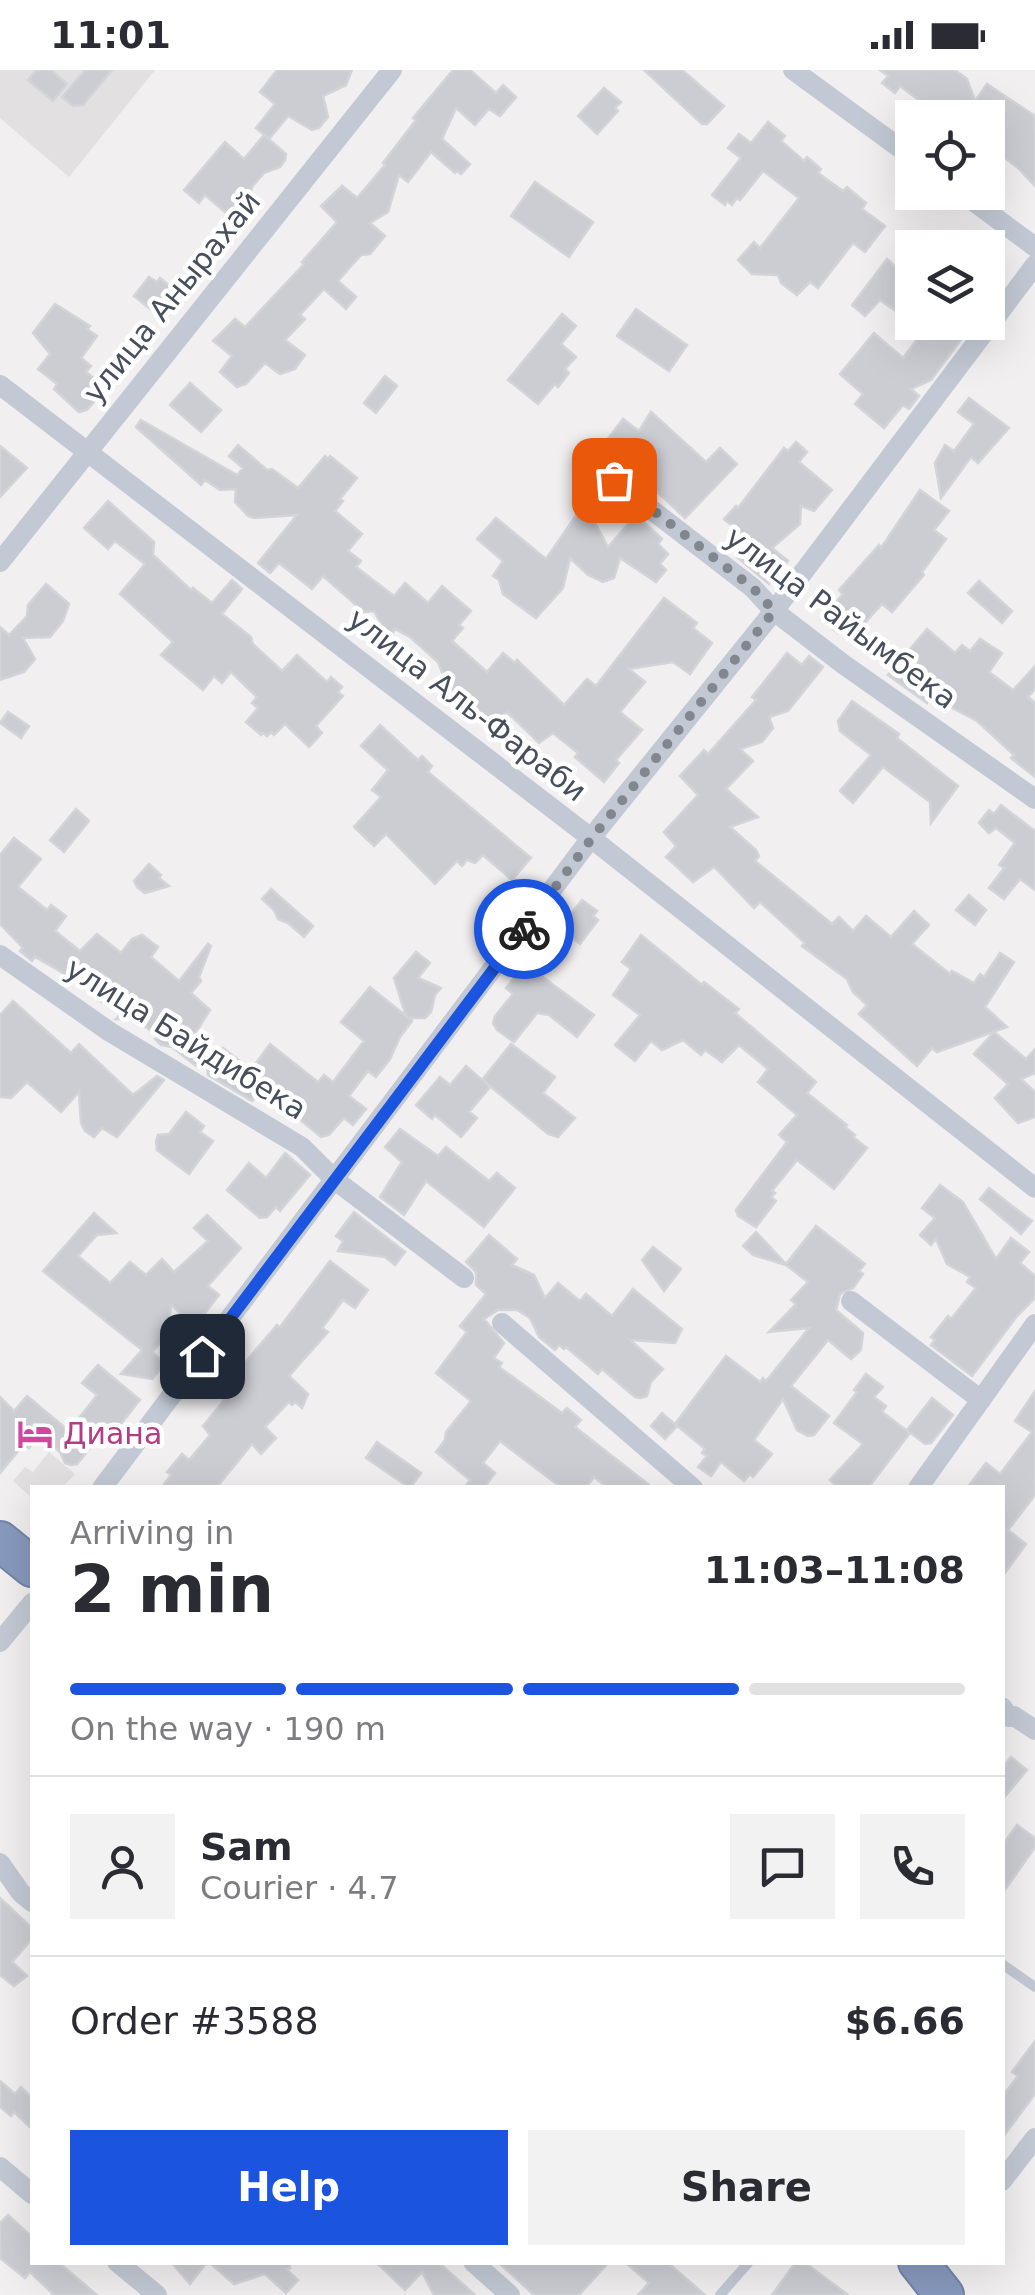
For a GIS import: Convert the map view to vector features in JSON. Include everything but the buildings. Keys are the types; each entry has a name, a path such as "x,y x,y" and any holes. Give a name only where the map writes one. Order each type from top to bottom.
{"highway":[{"path":"0,1541 30,1564"}],"street":[{"name":"улица Анырахай","path":"0,562 392,70"},
{"path":"794,70 895,144"},
{"path":"985,210 1035,247"},
{"path":"104,1485 592,838 774,611 1035,266"},
{"name":"улица Аль-Фараби","path":"0,385 592,838 1035,1188"},
{"name":"улица Райымбека","path":"614,480 753,588 774,611 1035,800"},
{"name":"улица Байдибека","path":"0,955 110,1032 302,1147 335,1180 464,1278"},
{"path":"852,1301 981,1400"},
{"path":"502,1323 690,1485"},
{"path":"920,1485 1035,1324"},
{"path":"0,1642 30,1606"},
{"path":"1005,1714 1035,1730"},
{"path":"0,1863 30,1900"},
{"path":"1025,2168 1035,2138"},
{"path":"0,2167 30,2192"},
{"path":"121,2265 157,2295"},
{"path":"476,2265 510,2295"}],"lane":[{"path":"1005,1966 1035,1987"},
{"path":"720,2295 746,2265"}],"shaded area":[{"path":"0,70 155,70 69,177 0,118"},
{"path":"49,1452 75,1474 65,1485 30,1485 30,1496 13,1481 25,1467 33,1472"}],"way so far":[{"path":"524,929 774,611 753,588 614,480"}],"place":[{"name":"Диана","path":"35,1434"}],"route":[{"path":"202,1356 524,929"}]}
